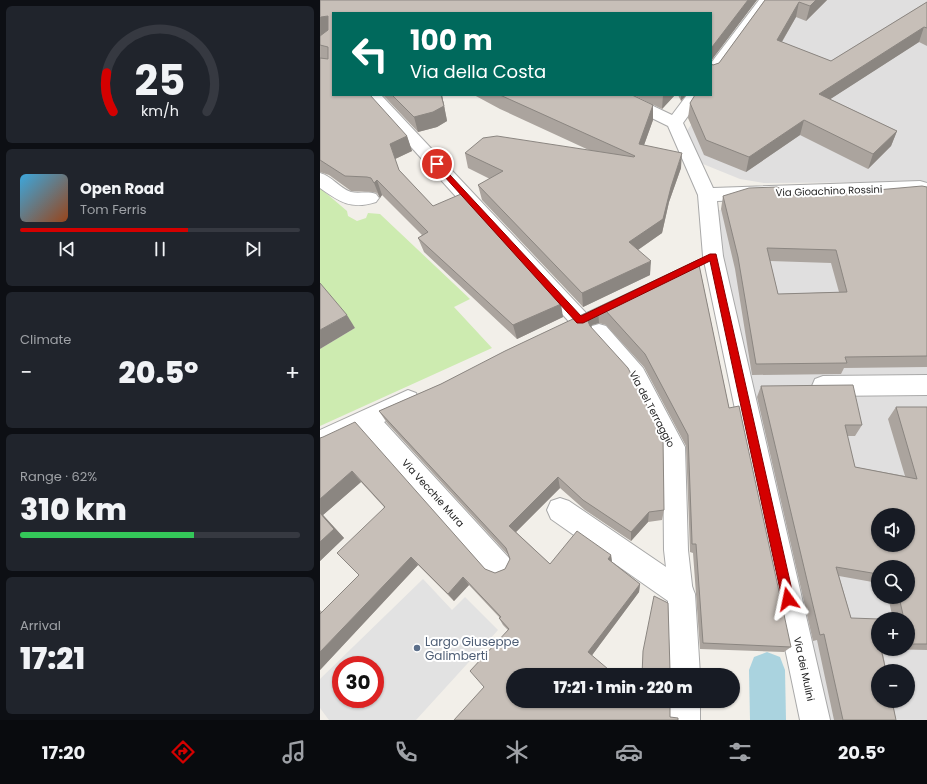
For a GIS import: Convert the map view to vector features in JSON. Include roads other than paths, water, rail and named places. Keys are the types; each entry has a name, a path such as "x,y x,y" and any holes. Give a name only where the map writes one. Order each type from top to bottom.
{"street":[{"path":"712,73 766,0"},
{"path":"373,96 480,210 580,320"},
{"path":"619,96 674,123 694,96"},
{"name":"Via dei Mulini","path":"674,123 707,195 702,261 753,387 815,720"},
{"path":"320,179 347,198 370,198"},
{"name":"Via Gioachino Rossini","path":"707,195 920,188 927,190"},
{"path":"558,330 600,310"},
{"name":"Via del Terraggio","path":"599,332 636,374 674,447 676,550 681,594 685,668"},
{"path":"803,386 927,385"},
{"path":"320,441 423,393"},
{"name":"Via Vecchie Mura","path":"366,419 500,567"},
{"path":"560,510 681,594"},
{"path":"685,708 685,720"}],"waterway":[{"path":"767,670 768,720"}],"place":[{"name":"Largo Giuseppe Galimberti","path":"417,648"}]}
